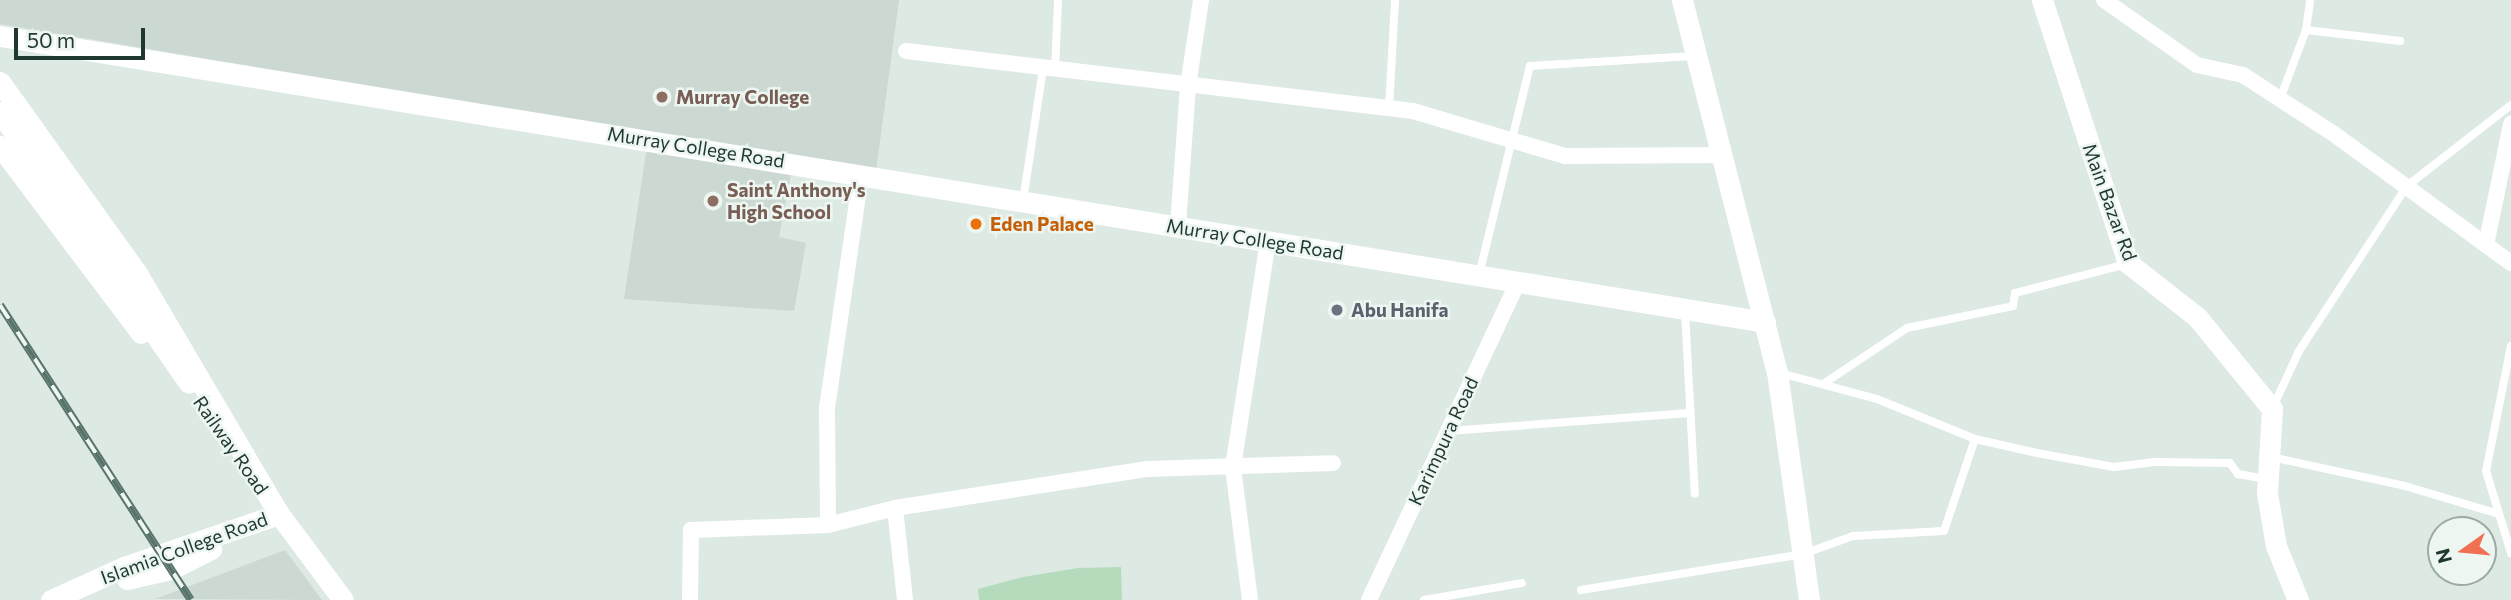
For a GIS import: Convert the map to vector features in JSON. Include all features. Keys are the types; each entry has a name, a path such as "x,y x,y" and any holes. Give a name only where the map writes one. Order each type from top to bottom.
{"street":[{"path":"1178,226 1188,86 1201,0"},
{"path":"1682,0 1777,372 1809,600"},
{"name":"Main Bazar Rd","path":"2042,0 2129,264 2197,317 2272,410"},
{"path":"2104,0 2197,65 2243,75 2407,186 2426,205 2511,263"},
{"name":"Murray College Road","path":"0,36 1765,322"},
{"path":"906,51 1389,108 1565,156 1722,155"},
{"path":"0,82 138,275 279,514 171,569 138,575 81,599"},
{"name":"Railway Road","path":"0,112 279,514 342,600"},
{"path":"2486,245 2511,124"},
{"path":"0,146 110,297 202,403"},
{"path":"828,525 827,408 861,174"},
{"path":"1250,600 1233,467 1268,241"},
{"name":"Karimpura Road","path":"1369,600 1518,282"},
{"path":"2272,410 2267,480 2276,546 2298,600"},
{"path":"690,600 691,530 828,525 895,508 1146,469 1333,463"},
{"path":"895,508 905,600"},
{"name":"Islamia College Road","path":"51,600 124,567 279,514"}],"lane":[{"path":"1023,201 1049,69 1058,0"},
{"path":"1389,108 1395,0"},
{"path":"2280,99 2306,30 2310,0"},
{"path":"2306,30 2400,41"},
{"path":"1479,275 1530,66 1696,56"},
{"path":"2272,410 2299,351 2407,186 2511,105"},
{"path":"1823,384 1907,328 2013,306 2015,293 2129,264"},
{"path":"1685,309 1695,494"},
{"path":"2511,346 2486,471 2511,553"},
{"path":"1777,372 1877,399 1975,439 2114,467 2155,462 2230,463 2238,474 2267,480"},
{"path":"1446,432 1689,412"},
{"path":"1581,590 1803,554 1853,536 1944,531 1975,439"},
{"path":"2269,457 2405,486 2499,514"},
{"path":"1424,600 1522,583"}],"shaded area":[{"name":"Murray College","path":"0,0 899,0 876,171 0,24"},
{"name":"Saint Anthony's High School","path":"648,140 793,163 779,237 806,243 794,311 624,299"},
{"path":"285,550 322,600 155,599"}],"green space":[{"path":"1121,567 1122,600 979,600 978,589 1023,577 1078,568"}],"railway":[{"path":"0,305 191,600"}],"place":[{"name":"Murray College","path":"662,97"},
{"name":"Saint Anthony's High School","path":"713,201"},
{"name":"Eden Palace","path":"976,224"},
{"name":"Abu Hanifa","path":"1337,310"}]}
